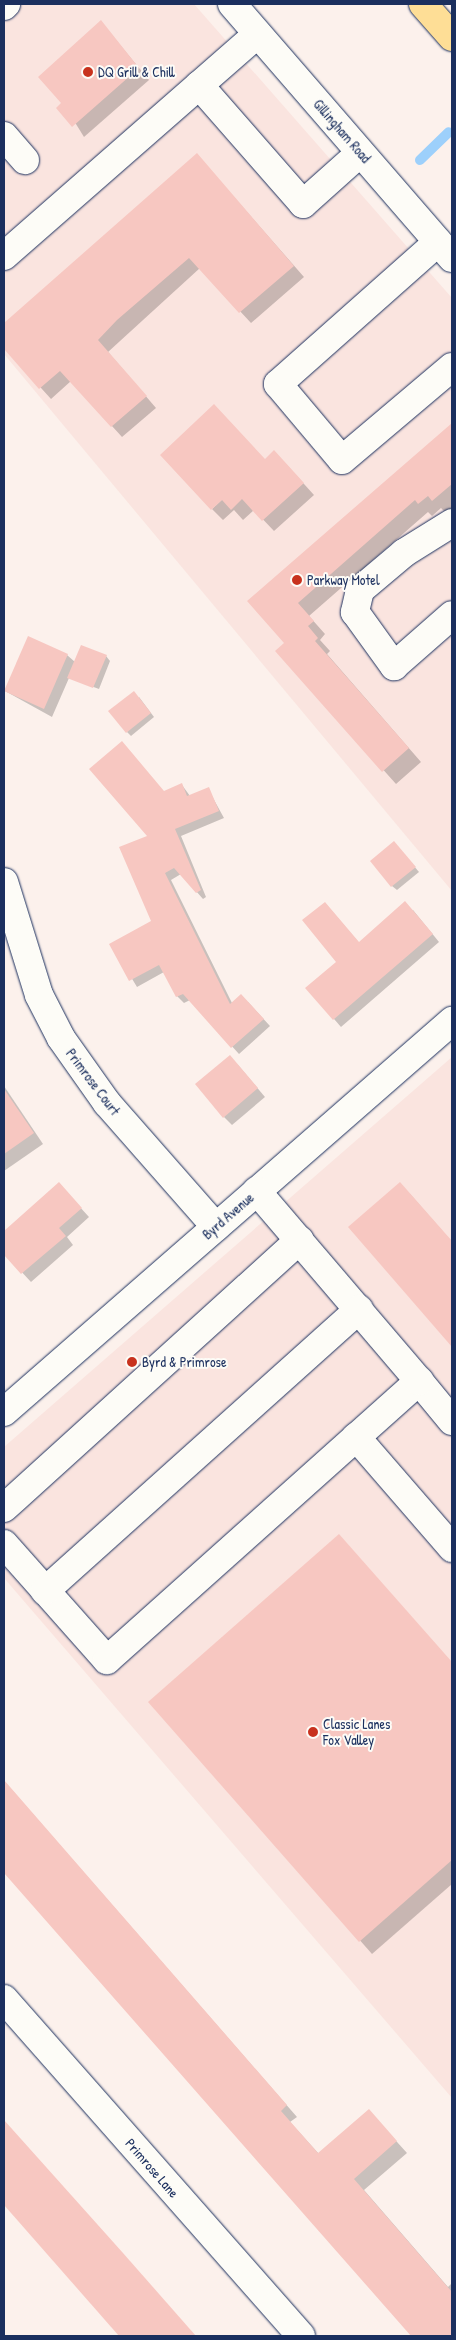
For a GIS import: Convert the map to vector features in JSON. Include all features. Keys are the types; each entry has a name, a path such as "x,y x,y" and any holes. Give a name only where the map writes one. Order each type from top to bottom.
{"highway":[{"path":"423,4 452,37"}],"street":[{"name":"Gillingham Road","path":"232,4 445,250"},
{"path":"4,256 258,34"},
{"path":"200,85 303,204 360,153"},
{"path":"4,136 25,160"},
{"path":"445,250 278,384 342,460 452,367"},
{"path":"452,522 404,552 360,590 355,612 394,666 452,615"},
{"name":"Primrose Court","path":"4,882 39,995 61,1038 102,1096 216,1227"},
{"name":"Byrd Avenue","path":"4,1412 452,1021"},
{"path":"257,1191 452,1421"},
{"path":"4,1508 300,1240"},
{"path":"45,1591 359,1309"},
{"path":"4,1544 107,1660 419,1381"},
{"path":"356,1437 452,1548"},
{"name":"Primrose Lane","path":"4,1999 301,2336"}],"shaded area":[{"path":"4,4 194,4 452,298 452,891 4,354"},
{"path":"452,1057 452,2098 4,1578 4,1447"}],"building":[{"name":"DQ Grill & Chill","path":"101,20 139,68 72,127 56,108 61,103 38,77"},
{"path":"197,153 294,266 239,313 189,258 117,320 98,340 147,396 111,427 60,371 39,389 4,349 4,323"},
{"path":"214,404 265,459 274,450 304,483 262,521 242,499 231,510 222,500 211,510 160,455"},
{"name":"Parkway Motel","path":"452,423 452,484 432,501 428,496 418,504 415,500 298,603 314,621 308,626 318,638 315,641 409,748 382,772 275,651 284,643 247,601"},
{"path":"28,636 68,654 44,709 4,691"},
{"path":"81,645 107,655 93,688 67,678"},
{"path":"134,691 151,713 126,733 108,711"},
{"path":"122,741 164,791 182,783 187,796 209,787 219,811 175,829 201,890 196,893 174,868 165,873 230,1004 241,994 264,1019 231,1048 183,994 176,997 159,965 129,981 109,944 151,921 119,847 147,836 89,769"},
{"path":"394,841 416,867 391,887 370,861"},
{"path":"405,901 433,934 333,1020 305,988 336,962 302,920 325,902 359,942"},
{"path":"230,1055 258,1088 223,1118 195,1084"},
{"path":"4,1089 34,1133 4,1154"},
{"path":"59,1182 82,1208 59,1228 66,1236 21,1274 4,1255 4,1231"},
{"path":"400,1182 452,1241 452,1347 348,1227"},
{"name":"Classic Lanes Fox Valley","path":"339,1534 452,1662 452,1860 359,1942 148,1702"},
{"path":"4,1780 287,2105 281,2111 318,2153 369,2109 397,2141 354,2179 452,2292 452,2336 411,2336 4,1873"},
{"path":"4,2120 196,2336 119,2336 4,2205"}],"waterway":[{"path":"420,160 449,132"}],"place":[{"name":"DQ Grill & Chill","path":"88,72"},
{"name":"Parkway Motel","path":"297,580"},
{"name":"Byrd & Primrose","path":"132,1362"},
{"name":"Classic Lanes Fox Valley","path":"313,1732"}]}
